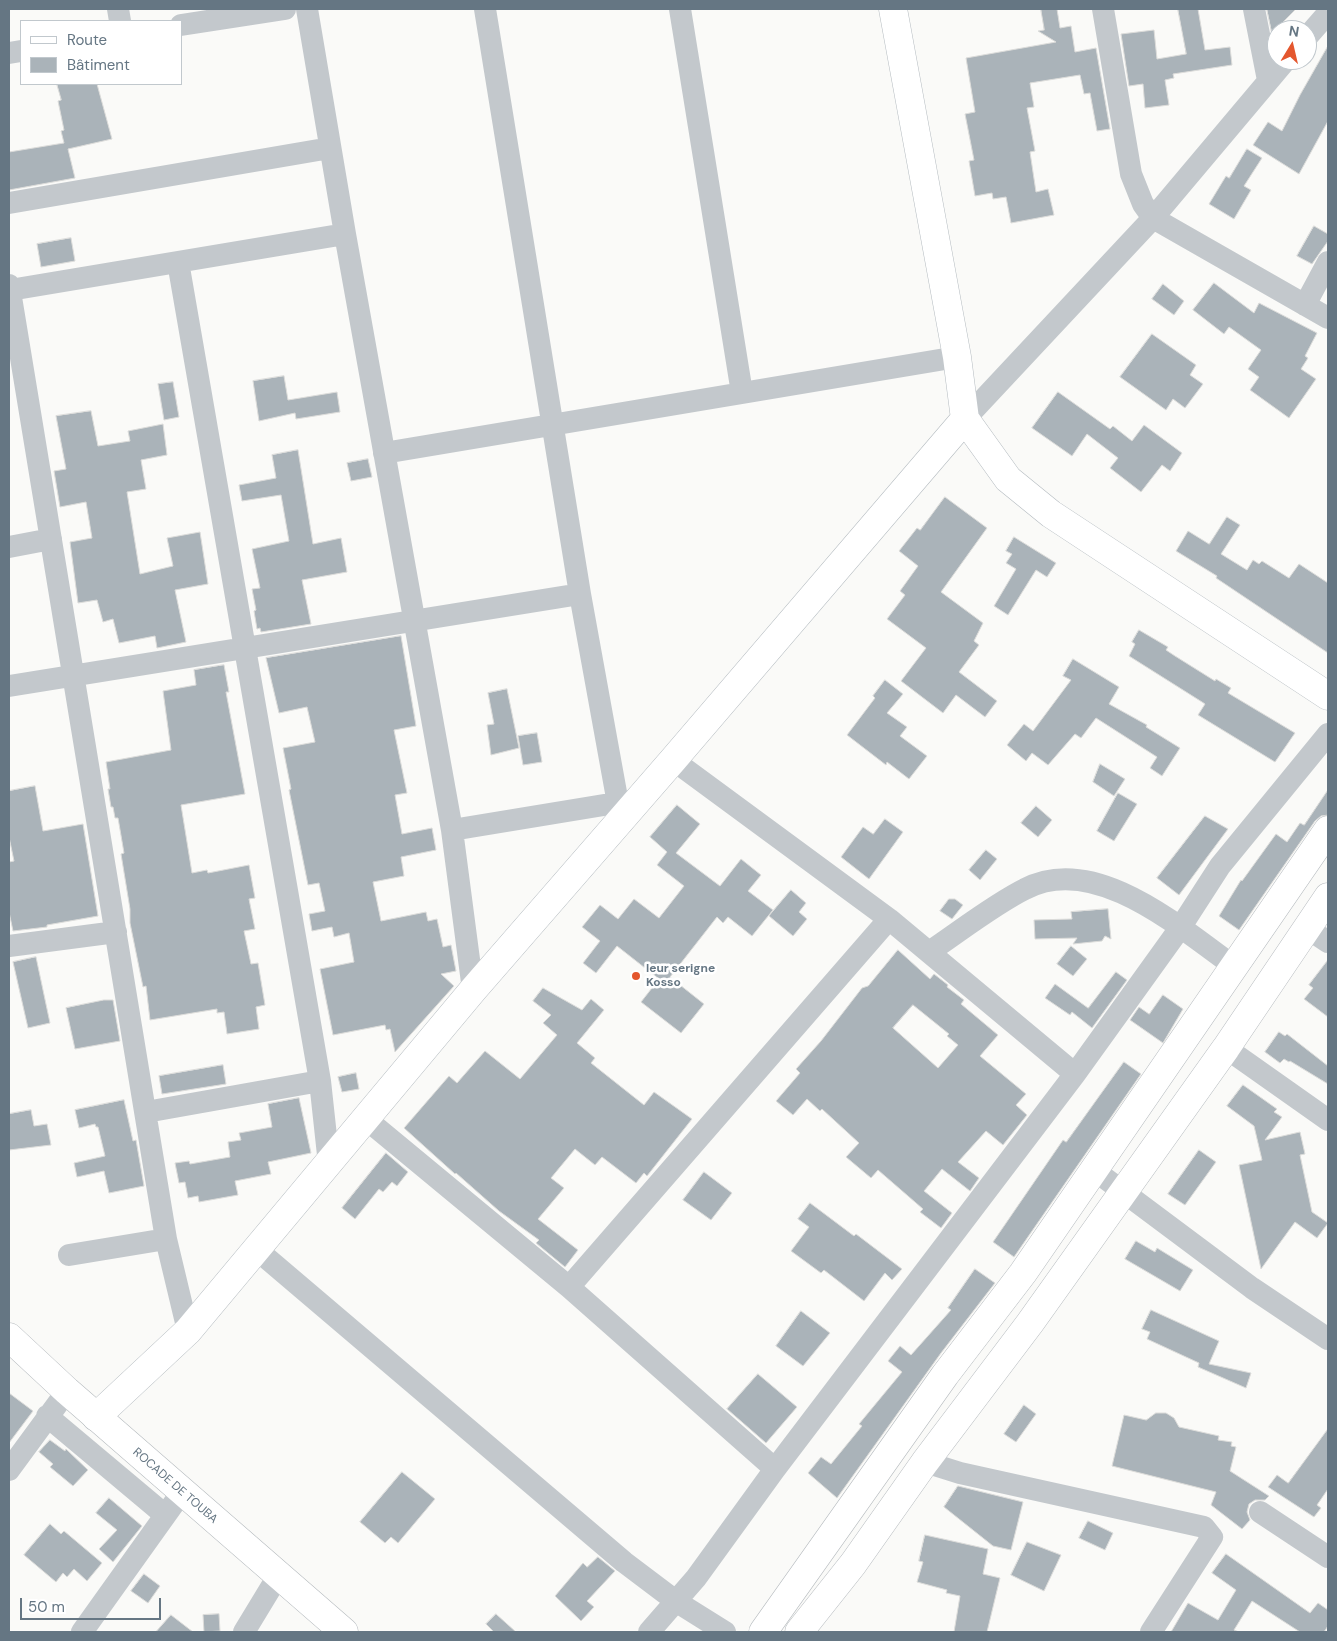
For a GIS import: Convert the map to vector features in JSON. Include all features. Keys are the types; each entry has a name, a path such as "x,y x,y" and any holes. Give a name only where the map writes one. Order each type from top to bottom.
{"main road":[{"path":"893,9 957,358 965,419 1008,478 1051,514 1328,696"},
{"path":"96,1417 188,1331 473,990 618,811 673,760 965,419"},
{"path":"763,1632 944,1375 1024,1273 1328,830"},
{"path":"799,1632 853,1564 926,1462 1030,1323 1226,1048 1318,935 1328,897"},
{"name":"ROCADE DE TOUBA","path":"9,1337 66,1391 344,1632"}],"street":[{"path":"182,25 285,9"},
{"path":"307,9 345,234 452,830 473,990"},
{"path":"452,830 618,811 580,594 485,9"},
{"path":"680,9 742,393"},
{"path":"1102,9 1131,174 1143,204 1153,218 1328,318"},
{"path":"1254,9 1268,80"},
{"path":"1317,26 1328,13"},
{"path":"965,419 1153,218 1277,70"},
{"path":"9,203 330,148"},
{"path":"188,1331 166,1238 52,539 17,380 9,288 345,234"},
{"path":"178,262 320,1081 329,1164"},
{"path":"1305,305 1328,262"},
{"path":"384,452 957,358"},
{"path":"9,547 52,539"},
{"path":"9,686 246,646 580,594"},
{"path":"649,1632 677,1602 775,1469 1075,1074 1180,928 1220,866 1328,734"},
{"path":"673,760 889,919 1075,1074"},
{"path":"929,952 1026,888 1060,878 1086,879 1117,889 1180,928 1235,967"},
{"path":"569,1287 889,919"},
{"path":"9,946 116,932"},
{"path":"1226,1048 1328,1120"},
{"path":"146,1112 320,1081"},
{"path":"366,1119 569,1287 775,1469"},
{"path":"1094,1170 1252,1288 1328,1339"},
{"path":"69,1255 166,1238"},
{"path":"256,1249 624,1562 677,1602 725,1632"},
{"path":"9,1470 66,1391"},
{"path":"48,1416 165,1515"},
{"path":"926,1462 960,1473 1204,1527 1212,1538 1151,1632"},
{"path":"82,1632 182,1492"},
{"path":"1260,1512 1328,1557"},
{"path":"244,1632 278,1576"}],"building":[{"path":"1041,9 1057,9 1060,28 1071,26 1075,52 1096,48 1110,129 1097,131 1090,93 1084,94 1080,75 1030,83 1034,107 1027,108 1035,151 1030,152 1036,192 1048,189 1054,215 1011,223 1006,197 993,199 992,193 975,196 969,161 974,160 965,114 975,112 966,58 1056,42 1038,31 1044,30"},
{"path":"1178,9 1198,9 1205,50 1230,47 1232,65 1173,74 1174,78 1165,80 1169,105 1145,108 1143,84 1129,86 1121,34 1154,30 1157,59 1186,54"},
{"path":"1267,9 1296,9 1285,20 1269,20"},
{"path":"1328,46 1328,121 1299,174 1253,145 1268,122 1282,131 1314,70 1317,70 1317,65"},
{"path":"57,85 97,85 112,139 68,149 75,178 9,190 9,152 64,143 61,131 64,130 58,101 61,100"},
{"path":"1247,149 1262,158 1244,186 1251,190 1234,219 1209,204 1226,176 1229,178"},
{"path":"1314,226 1328,234 1328,241 1312,264 1297,256"},
{"path":"71,238 75,261 41,267 37,244"},
{"path":"1214,283 1254,313 1259,303 1317,333 1305,356 1308,358 1301,369 1316,379 1289,418 1250,390 1259,377 1248,369 1261,350 1229,327 1224,334 1193,310"},
{"path":"1163,284 1184,301 1174,315 1152,299"},
{"path":"1152,334 1196,365 1190,375 1203,384 1185,408 1173,399 1166,410 1120,377"},
{"path":"284,376 288,400 337,392 340,412 296,419 295,413 259,421 253,381"},
{"path":"173,382 179,417 164,420 158,384"},
{"path":"1058,392 1110,429 1113,426 1132,441 1144,425 1182,453 1170,471 1162,465 1141,492 1110,468 1118,458 1087,434 1072,456 1032,428"},
{"path":"91,411 98,446 130,441 128,431 163,424 167,455 141,460 146,489 127,492 140,574 173,566 167,538 200,532 208,584 175,590 186,642 157,648 155,636 119,643 113,619 103,622 97,600 78,603 70,542 92,538 86,502 60,507 54,471 66,469 56,416"},
{"path":"298,450 313,544 341,538 347,572 302,580 311,624 261,632 260,628 257,629 254,611 256,610 252,589 260,588 252,549 289,541 281,495 242,501 239,485 276,478 272,455"},
{"path":"368,459 372,477 351,481 347,463"},
{"path":"945,497 987,528 941,592 983,623 974,641 979,645 959,672 997,701 985,717 956,695 943,713 901,681 926,648 887,619 905,595 900,591 918,566 899,551 917,528 920,530"},
{"path":"1227,517 1240,525 1221,554 1247,570 1253,560 1259,564 1262,561 1289,578 1299,564 1328,583 1328,653 1216,578 1217,576 1176,551 1188,531 1209,544"},
{"path":"1014,537 1056,563 1047,577 1036,570 1008,615 994,606 1016,569 1006,563 1012,554 1006,551"},
{"path":"1139,630 1168,647 1166,650 1175,656 1215,681 1216,679 1231,688 1228,693 1295,733 1275,762 1198,715 1205,704 1129,656 1135,644 1132,642"},
{"path":"401,636 416,726 394,730 407,793 395,795 402,834 432,828 436,850 401,857 404,876 373,882 381,921 426,912 428,921 437,919 443,947 451,945 456,971 441,974 454,986 395,1052 390,1029 386,1030 385,1025 333,1035 320,969 354,962 349,933 334,937 332,927 312,931 309,914 325,911 319,883 308,885 289,790 291,789 283,748 315,742 307,707 279,713 266,658"},
{"path":"1073,659 1119,687 1109,704 1147,725 1146,727 1180,748 1162,776 1150,768 1157,757 1096,718 1081,738 1075,734 1048,765 1032,753 1026,761 1007,745 1024,724 1033,731 1071,680 1063,676"},
{"path":"224,665 229,692 226,692 245,794 181,805 192,873 207,870 208,873 249,865 255,898 249,899 255,929 244,931 251,964 258,963 265,1005 256,1007 259,1029 227,1034 224,1012 217,1013 217,1009 150,1020 146,986 143,987 130,923 130,909 121,854 124,853 118,818 115,818 113,807 111,807 106,762 171,750 163,691 196,685 194,670"},
{"path":"885,680 903,694 887,713 907,727 900,736 927,756 909,779 887,762 886,765 847,735 875,698 873,696"},
{"path":"507,689 519,748 491,755 487,725 494,724 488,693"},
{"path":"537,733 542,762 523,765 518,736"},
{"path":"1100,764 1125,779 1114,796 1093,782"},
{"path":"35,786 43,831 83,824 98,916 47,925 47,927 13,931 9,912 9,862 14,861 9,837 9,791"},
{"path":"1328,790 1328,815 1321,816 1315,821 1239,930 1219,916 1241,880 1276,834 1287,842 1300,823 1304,825"},
{"path":"1118,793 1137,804 1114,841 1097,831"},
{"path":"677,805 700,824 676,853 720,886 741,859 761,875 748,891 773,910 752,936 728,917 723,923 717,917 670,977 704,1004 681,1033 641,1002 659,979 617,946 596,973 583,963 600,941 582,927 600,905 618,919 634,899 659,918 684,886 657,865 667,852 650,837"},
{"path":"1036,806 1052,820 1038,837 1021,823"},
{"path":"1205,816 1228,829 1179,895 1157,878"},
{"path":"885,819 903,832 869,879 841,857 863,827 873,834"},
{"path":"986,850 997,859 980,880 969,870"},
{"path":"791,890 806,903 799,912 807,919 793,936 769,916"},
{"path":"949,899 955,899 963,905 952,919 940,911"},
{"path":"1108,909 1111,939 1105,936 1102,941 1073,944 1077,938 1035,939 1034,920 1072,919 1071,912"},
{"path":"1071,946 1087,959 1073,976 1057,964"},
{"path":"898,950 930,979 934,974 964,1000 961,1004 998,1035 980,1056 1026,1094 1016,1105 1027,1115 1003,1145 986,1131 958,1162 979,1178 970,1191 942,1169 924,1191 952,1213 941,1228 920,1212 923,1209 878,1170 871,1178 846,1157 859,1143 822,1109 820,1111 807,1099 793,1115 776,1101 800,1073 796,1069 821,1041 862,988 868,986","holes":["913,1005 949,1034 947,1036 958,1045 938,1068 893,1028"]},
{"path":"36,957 50,1023 28,1028 13,962"},
{"path":"1328,960 1328,1017 1304,999 1313,988 1309,985"},
{"path":"1116,972 1127,980 1092,1028 1072,1012 1070,1015 1045,998 1055,984 1088,1008"},
{"path":"543,988 582,1010 591,999 604,1010 577,1043 595,1058 591,1063 644,1105 654,1092 692,1119 647,1176 644,1173 636,1183 602,1157 595,1165 575,1149 551,1178 564,1188 538,1219 578,1250 565,1267 536,1243 539,1240 499,1211 404,1128 449,1076 457,1083 485,1051 520,1079 557,1035 543,1023 551,1015 533,1001"},
{"path":"1163,995 1183,1009 1163,1043 1130,1020 1139,1007 1149,1014"},
{"path":"104,1000 113,1000 120,1041 75,1049 66,1008"},
{"path":"1279,1032 1285,1036 1287,1034 1328,1066 1328,1084 1290,1061 1284,1059 1280,1063 1265,1052"},
{"path":"1124,1062 1141,1074 1014,1257 993,1242 1063,1140 1066,1142"},
{"path":"223,1065 226,1084 162,1094 159,1076"},
{"path":"356,1073 359,1089 342,1092 338,1077"},
{"path":"1243,1085 1277,1109 1274,1112 1282,1117 1265,1140 1300,1132 1305,1154 1300,1155 1312,1212 1328,1223 1317,1238 1295,1222 1261,1269 1239,1165 1262,1160 1254,1126 1227,1106"},
{"path":"299,1098 311,1153 268,1162 271,1174 235,1181 238,1195 199,1202 198,1196 188,1198 185,1182 179,1183 175,1163 189,1161 190,1164 230,1157 228,1142 241,1140 239,1133 272,1127 268,1104"},
{"path":"124,1100 133,1141 136,1140 144,1186 109,1193 104,1171 77,1177 74,1163 105,1156 98,1127 95,1124 79,1128 75,1110"},
{"path":"31,1110 34,1126 47,1124 51,1145 9,1150 9,1114"},
{"path":"1199,1150 1216,1162 1185,1205 1168,1194"},
{"path":"386,1153 408,1172 397,1186 392,1182 383,1192 379,1189 355,1219 342,1208"},
{"path":"704,1172 732,1193 711,1220 683,1200"},
{"path":"810,1203 854,1236 856,1234 902,1269 892,1280 885,1273 864,1301 824,1270 821,1273 791,1251 809,1227 798,1219"},
{"path":"1136,1241 1155,1252 1157,1248 1193,1270 1180,1291 1125,1259"},
{"path":"975,1269 995,1283 941,1353 837,1498 808,1473 821,1457 831,1464 862,1426 859,1424 902,1372 888,1361 900,1346 911,1355 951,1310 948,1308"},
{"path":"1151,1310 1219,1341 1209,1364 1251,1373 1246,1388 1198,1367 1199,1363 1147,1339 1150,1332 1142,1329"},
{"path":"801,1311 830,1333 803,1366 776,1346"},
{"path":"758,1374 797,1407 766,1443 727,1409"},
{"path":"9,1393 33,1411 9,1443"},
{"path":"1024,1405 1036,1414 1016,1442 1004,1434"},
{"path":"1156,1413 1166,1413 1174,1418 1179,1427 1219,1436 1218,1440 1232,1442 1231,1446 1236,1447 1230,1471 1269,1496 1265,1500 1255,1500 1249,1504 1247,1512 1250,1520 1242,1529 1211,1505 1216,1492 1112,1466 1124,1415 1146,1420"},
{"path":"1328,1429 1328,1489 1317,1505 1321,1508 1314,1517 1268,1487 1277,1475 1288,1483"},
{"path":"50,1440 65,1451 66,1449 88,1470 73,1486 50,1467 53,1464 39,1452"},
{"path":"402,1472 435,1499 398,1543 391,1537 385,1543 360,1522"},
{"path":"958,1486 1023,1502 1011,1550 993,1546 944,1507"},
{"path":"109,1498 142,1526 113,1562 99,1549 117,1530 96,1513"},
{"path":"1088,1521 1113,1533 1105,1550 1079,1538"},
{"path":"50,1524 61,1534 64,1531 102,1563 87,1581 74,1569 67,1577 63,1573 56,1582 24,1555"},
{"path":"925,1535 988,1549 983,1574 1000,1578 987,1632 954,1632 960,1596 946,1593 947,1590 917,1582 923,1562 919,1561"},
{"path":"1027,1542 1061,1555 1044,1591 1011,1575"},
{"path":"1226,1554 1310,1613 1318,1603 1328,1610 1328,1626 1324,1632 1300,1632 1252,1601 1234,1630 1239,1632 1171,1632 1188,1603 1218,1620 1236,1590 1212,1573"},
{"path":"598,1557 615,1571 587,1601 594,1607 581,1621 555,1596 583,1563 587,1567"},
{"path":"144,1574 160,1586 148,1603 131,1591"},
{"path":"219,1614 220,1631 204,1632 203,1615"},
{"path":"496,1614 516,1632 494,1632 486,1624"},
{"path":"171,1615 193,1632 156,1632"}],"place":[{"name":"leur serigne Kosso","path":"636,976"}]}
